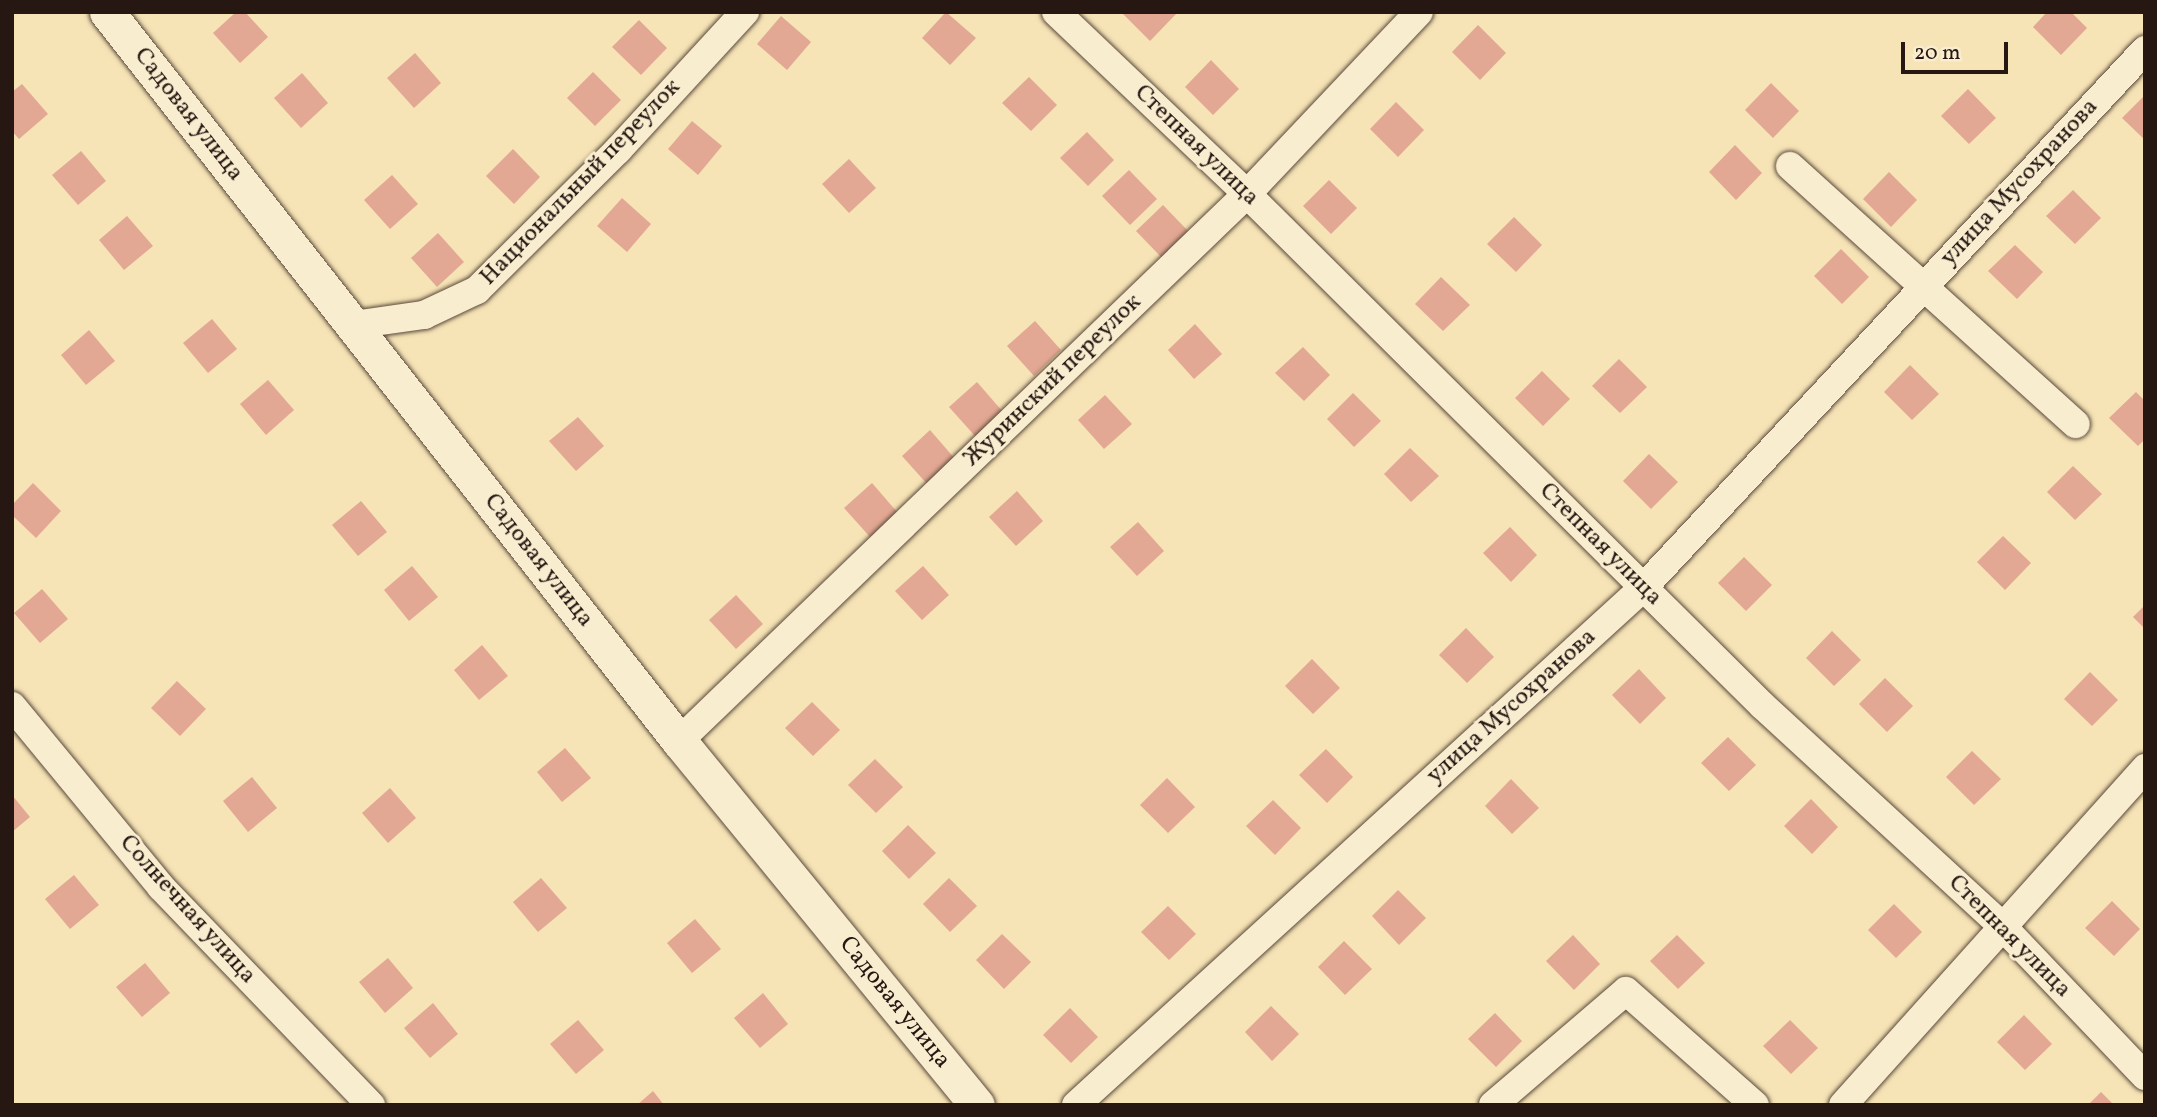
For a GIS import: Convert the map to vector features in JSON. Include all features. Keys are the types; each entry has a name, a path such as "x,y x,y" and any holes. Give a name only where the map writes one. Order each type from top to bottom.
{"street":[{"name":"Садовая улица","path":"107,12 679,741 977,1105"},
{"name":"Национальный переулок","path":"353,325 424,315 478,290 618,150 745,12"},
{"name":"Степная улица","path":"1056,12 1247,194 1763,706 2003,927 2145,1076"},
{"name":"Журинский переулок","path":"679,741 1247,194 1419,12"},
{"name":"улица Мусохранова","path":"1076,1105 1643,588 2145,50"},
{"name":"улица Мусохранова","path":"1790,166 2076,424"},
{"name":"Солнечная улица","path":"12,706 161,887 371,1105"},
{"path":"1843,1105 2145,768"},
{"path":"1493,1105 1626,991 1755,1105"}],"building":[{"path":"236,12 245,12 268,37 240,63 213,33"},
{"path":"946,12 976,38 950,65 922,38"},
{"path":"1121,12 1174,12 1176,14 1150,41"},
{"path":"2047,12 2071,12 2087,28 2061,55 2033,27"},
{"path":"781,16 811,42 787,70 757,44"},
{"path":"639,20 667,48 641,75 612,47"},
{"path":"1478,25 1506,53 1480,80 1452,52"},
{"path":"415,53 441,83 414,108 387,78"},
{"path":"1211,60 1239,89 1213,115 1185,87"},
{"path":"593,72 621,100 595,126 567,98"},
{"path":"302,73 328,103 301,128 274,98"},
{"path":"1029,77 1057,105 1031,131 1002,103"},
{"path":"1771,83 1799,111 1773,138 1745,110"},
{"path":"22,84 48,114 19,139 12,131 12,92"},
{"path":"1968,89 1996,118 1969,144 1941,116"},
{"path":"2145,95 2145,140 2122,118"},
{"path":"1396,102 1424,130 1398,157 1370,129"},
{"path":"692,121 722,146 698,175 668,149"},
{"path":"1087,132 1114,160 1088,186 1060,158"},
{"path":"1735,145 1762,173 1736,200 1709,172"},
{"path":"513,149 540,177 514,204 486,176"},
{"path":"81,151 106,181 78,205 52,175"},
{"path":"849,159 876,188 849,213 822,184"},
{"path":"1129,170 1157,199 1130,225 1102,196"},
{"path":"1889,172 1917,200 1891,227 1863,199"},
{"path":"392,175 418,204 390,229 364,200"},
{"path":"1329,180 1357,208 1331,234 1303,206"},
{"path":"2073,190 2101,218 2075,244 2046,216"},
{"path":"622,198 651,224 627,252 597,226"},
{"path":"1163,205 1191,234 1164,260 1136,231"},
{"path":"127,216 153,246 124,270 99,240"},
{"path":"1514,217 1542,245 1516,272 1487,244"},
{"path":"438,233 464,262 437,287 411,258"},
{"path":"2015,245 2043,272 2017,299 1988,271"},
{"path":"1841,249 1869,277 1842,304 1814,276"},
{"path":"1441,277 1470,305 1443,331 1415,304"},
{"path":"212,319 237,349 208,373 183,343"},
{"path":"1035,321 1061,350 1034,376 1007,346"},
{"path":"1195,324 1222,354 1194,379 1168,350"},
{"path":"89,330 115,361 86,385 61,355"},
{"path":"1303,347 1330,375 1304,401 1275,373"},
{"path":"1619,359 1647,387 1620,413 1592,386"},
{"path":"1910,365 1939,394 1912,420 1884,392"},
{"path":"1542,371 1570,399 1543,426 1515,398"},
{"path":"268,380 294,410 266,435 240,404"},
{"path":"977,382 1003,412 975,436 949,407"},
{"path":"2136,392 2145,401 2145,439 2138,446 2109,418"},
{"path":"1353,393 1381,421 1354,447 1327,419"},
{"path":"1105,395 1132,424 1104,449 1078,420"},
{"path":"578,417 604,446 576,471 549,441"},
{"path":"930,430 956,460 928,485 902,456"},
{"path":"1410,448 1439,476 1411,502 1384,474"},
{"path":"1649,454 1678,482 1651,509 1623,481"},
{"path":"2073,466 2102,494 2075,520 2047,492"},
{"path":"33,483 61,511 36,538 12,515 12,505"},
{"path":"872,483 898,513 871,538 844,508"},
{"path":"1017,491 1043,521 1016,546 989,517"},
{"path":"361,501 387,532 358,556 332,525"},
{"path":"1138,522 1164,551 1137,576 1110,547"},
{"path":"1510,527 1537,555 1511,582 1483,553"},
{"path":"2003,536 2031,563 2005,590 1977,562"},
{"path":"1744,557 1772,585 1746,611 1718,583"},
{"path":"412,566 438,597 409,621 384,590"},
{"path":"923,566 949,595 922,620 895,591"},
{"path":"42,589 68,619 40,643 14,613"},
{"path":"736,595 763,624 736,649 709,620"},
{"path":"2145,605 2145,629 2133,617"},
{"path":"1466,628 1494,657 1467,683 1439,655"},
{"path":"1832,631 1861,660 1834,686 1806,658"},
{"path":"482,645 508,676 479,700 454,670"},
{"path":"1312,659 1340,688 1313,714 1285,686"},
{"path":"1639,669 1666,698 1640,724 1612,695"},
{"path":"2090,672 2118,700 2092,726 2064,699"},
{"path":"1885,678 1913,706 1887,732 1859,704"},
{"path":"177,681 206,709 180,736 151,708"},
{"path":"812,702 840,730 813,756 785,728"},
{"path":"1728,737 1756,765 1729,791 1701,763"},
{"path":"565,748 591,778 562,802 537,772"},
{"path":"1326,749 1353,777 1327,803 1299,775"},
{"path":"1972,751 2001,779 1974,805 1946,777"},
{"path":"875,759 903,787 876,813 848,785"},
{"path":"252,777 277,808 248,832 223,801"},
{"path":"1167,778 1195,807 1168,833 1140,805"},
{"path":"1511,779 1539,808 1512,834 1485,806"},
{"path":"390,788 416,818 388,843 362,813"},
{"path":"12,795 30,817 12,832"},
{"path":"1811,799 1838,827 1812,854 1784,826"},
{"path":"1273,800 1301,828 1275,855 1246,826"},
{"path":"908,825 936,853 909,879 882,851"},
{"path":"74,875 99,905 70,929 45,899"},
{"path":"541,878 567,908 538,932 513,902"},
{"path":"949,878 977,906 950,932 923,904"},
{"path":"1398,890 1426,918 1399,945 1372,916"},
{"path":"2112,901 2140,929 2114,956 2085,928"},
{"path":"1894,904 1922,932 1896,958 1868,930"},
{"path":"1168,906 1196,934 1169,960 1141,932"},
{"path":"695,919 721,949 692,973 667,943"},
{"path":"1002,934 1031,962 1004,989 976,960"},
{"path":"1573,935 1600,964 1574,990 1546,961"},
{"path":"1677,935 1705,963 1678,989 1650,961"},
{"path":"1344,941 1372,969 1345,995 1318,967"},
{"path":"388,958 413,988 385,1013 359,982"},
{"path":"145,963 170,993 142,1017 116,987"},
{"path":"763,993 788,1024 760,1048 734,1018"},
{"path":"433,1003 458,1034 430,1058 404,1028"},
{"path":"1271,1006 1299,1034 1272,1061 1245,1032"},
{"path":"1070,1008 1098,1037 1071,1063 1043,1035"},
{"path":"1495,1013 1522,1041 1496,1067 1468,1039"},
{"path":"2024,1015 2052,1044 2025,1070 1997,1042"},
{"path":"578,1020 604,1050 576,1074 550,1044"},
{"path":"1790,1020 1818,1048 1791,1074 1763,1046"},
{"path":"653,1091 664,1105 637,1105"},
{"path":"2101,1092 2114,1105 2088,1105"}]}
